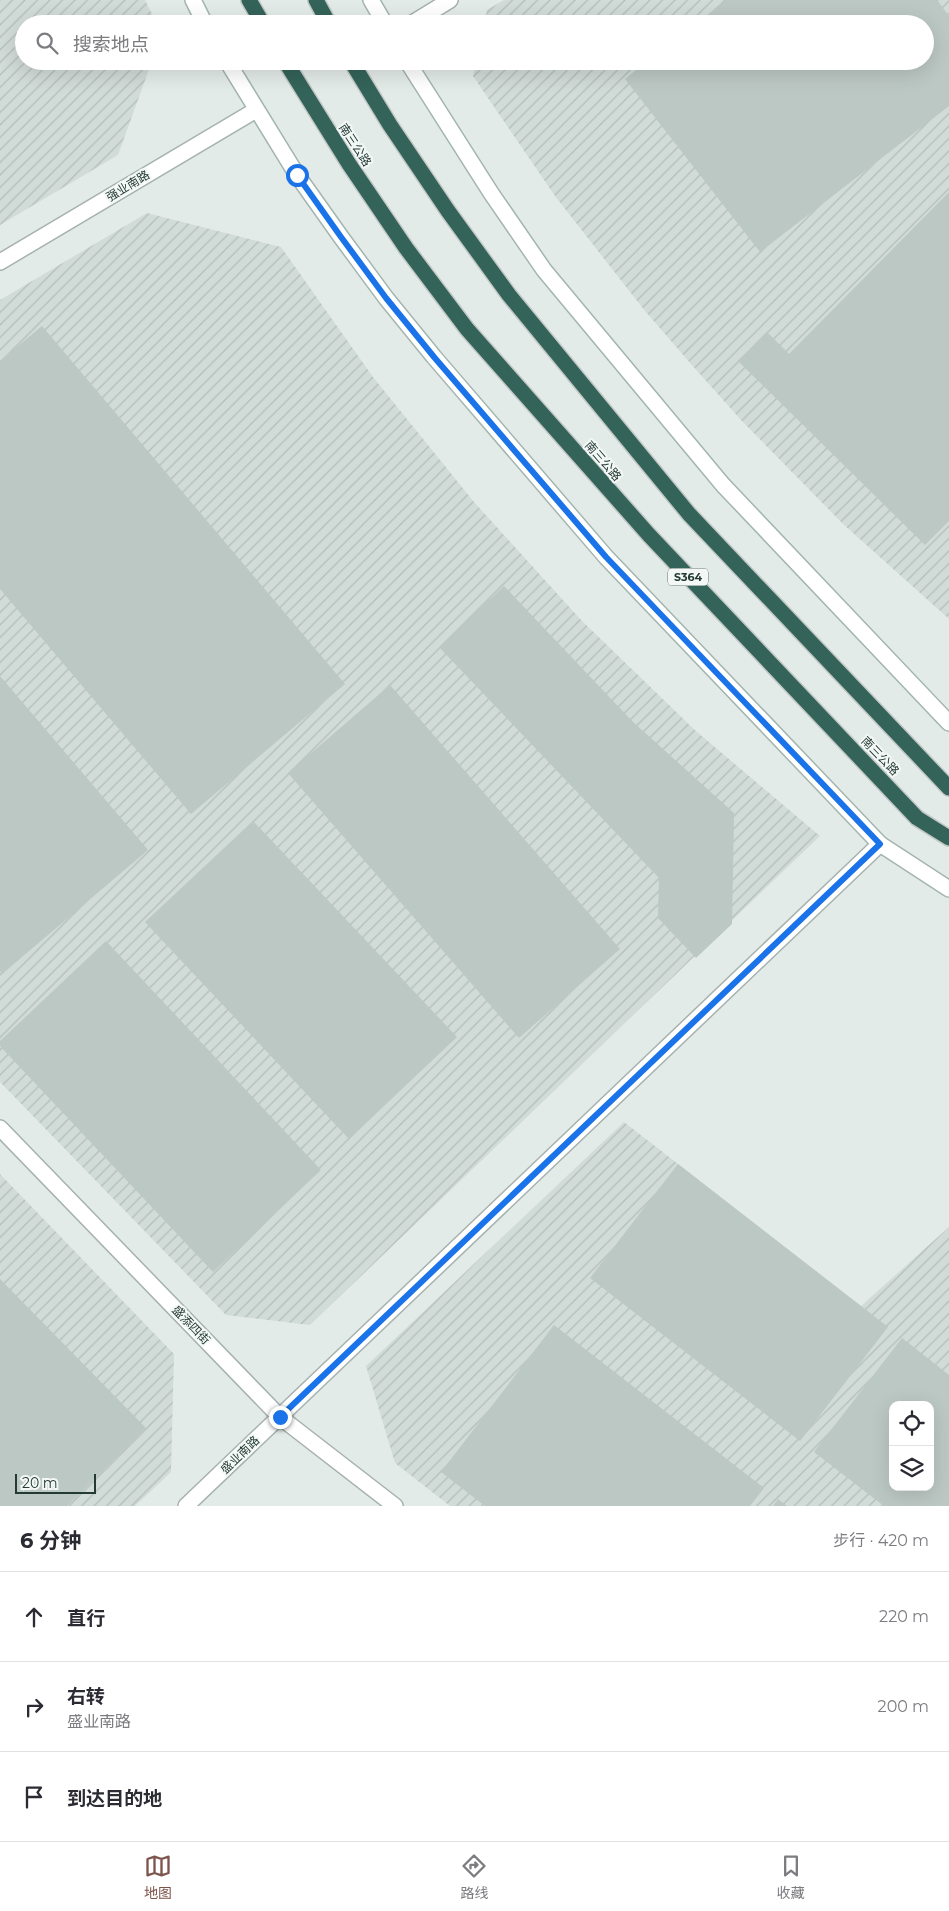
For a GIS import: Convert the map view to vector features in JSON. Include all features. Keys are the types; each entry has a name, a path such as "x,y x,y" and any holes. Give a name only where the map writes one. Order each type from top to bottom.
{"highway":[{"path":"249,0 258,15"},
{"path":"316,0 324,15"},
{"name":"南三公路","path":"291,70 349,164 406,248 467,329 649,535 918,818 949,838"},
{"path":"357,70 390,125 448,211 509,295 689,514 949,788"}],"street":[{"path":"193,0 200,15"},
{"path":"371,0 379,15"},
{"path":"426,15 450,0"},
{"path":"232,70 297,175 386,298 434,357 606,557 880,844 949,889"},
{"path":"413,70 481,178 544,270 723,485 949,723"},
{"name":"强业南路","path":"0,262 256,110"},
{"name":"盛业南路","path":"186,1506 880,844"},
{"name":"盛添四街","path":"0,1128 280,1417 395,1506"}],"shaded area":[{"path":"0,0 145,0 152,15 15,15 15,70 149,70 118,155 0,225"},
{"path":"504,0 949,0 949,619 843,524 741,420 691,364 645,311 555,196 473,76 474,70 934,70 934,15 486,15 487,10"},
{"path":"147,213 281,247 373,377 474,502 582,621 697,732 820,836 310,1325 226,1315 0,1082 0,300"},
{"path":"624,1122 861,1306 949,1227 949,1506 450,1506 395,1463 366,1366"},
{"path":"0,1174 174,1354 171,1472 135,1506 0,1506"}],"building":[{"path":"726,0 937,0 949,16 949,106 760,252 625,79 636,70 934,70 934,15 707,15"},
{"path":"949,192 949,521 925,545 738,361 767,332 789,354"},
{"path":"42,326 345,684 191,814 0,589 0,361"},
{"path":"504,586 633,722 734,813 732,924 696,958 658,918 659,878 439,647"},
{"path":"0,676 148,850 2,974 0,971"},
{"path":"390,685 620,949 519,1038 288,773"},
{"path":"253,821 457,1037 349,1139 145,922"},
{"path":"106,941 321,1170 213,1272 0,1046 0,1041"},
{"path":"678,1164 888,1327 800,1441 590,1278"},
{"path":"0,1279 146,1428 67,1506 0,1506"},
{"path":"554,1325 764,1488 750,1506 485,1506 441,1472"},
{"path":"902,1338 949,1375 949,1506 884,1506 814,1452"},
{"path":"778,1499 787,1506 773,1506"}],"route":[{"path":"280,1417 880,844 606,557 434,357 386,298 297,175"}]}
